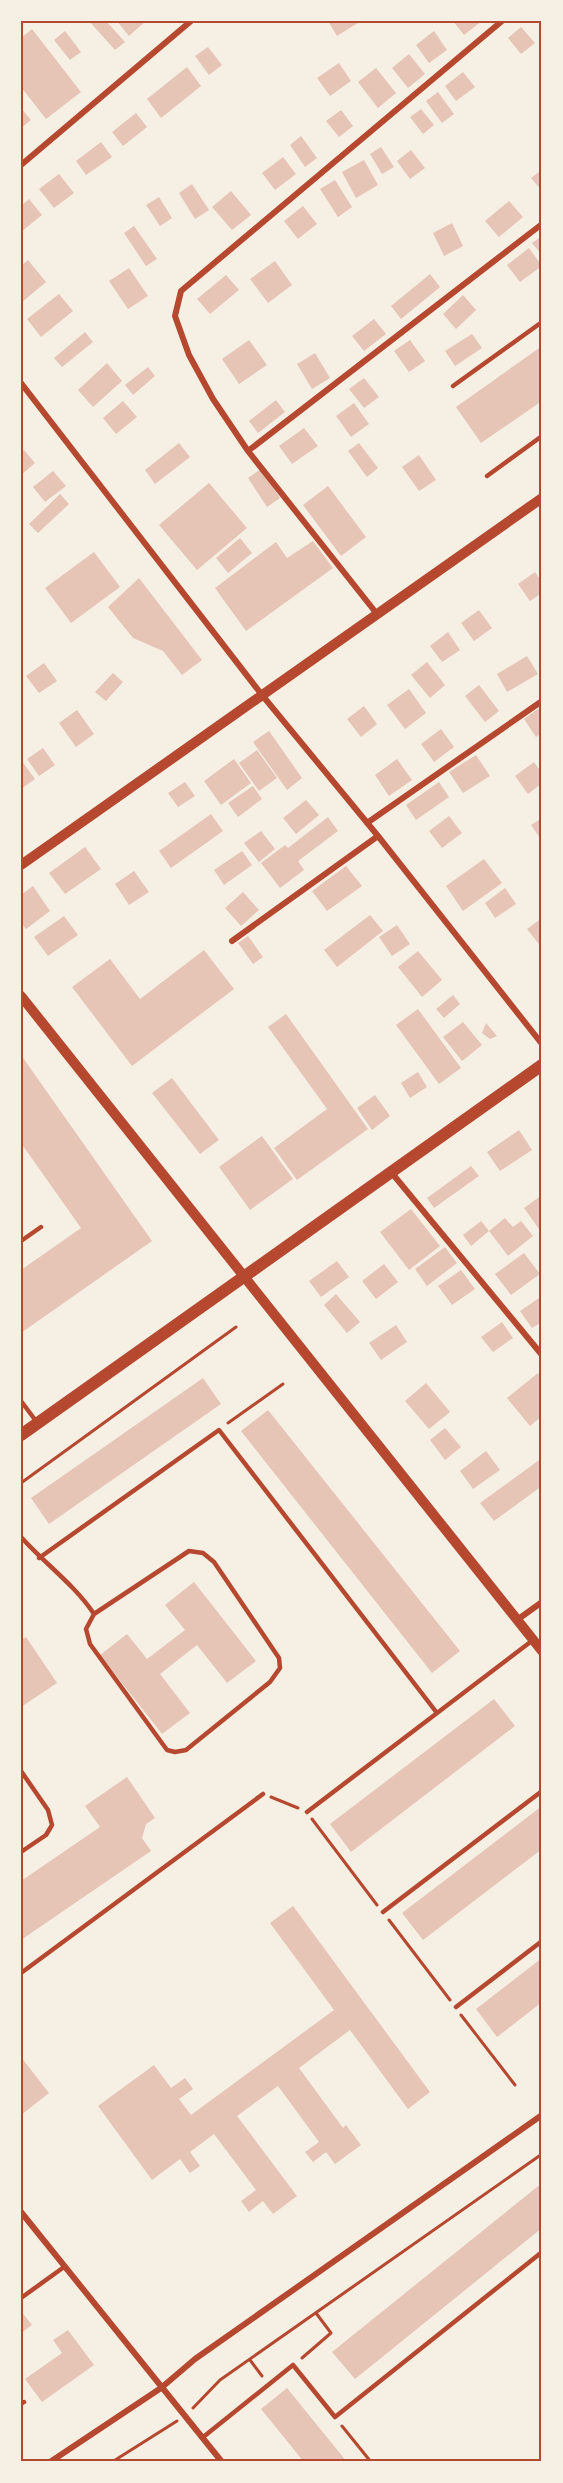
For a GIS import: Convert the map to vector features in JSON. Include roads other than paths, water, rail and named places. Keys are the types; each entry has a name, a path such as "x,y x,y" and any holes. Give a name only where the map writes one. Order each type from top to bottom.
{"main road":[{"path":"21,1435 542,1065"}],"street":[{"path":"21,165 191,21"},
{"path":"377,614 248,451 213,399 189,355 175,316 181,291 502,21"},
{"path":"248,451 542,224"},
{"path":"21,383 262,695 378,836 542,1044"},
{"path":"21,865 542,498"},
{"path":"367,823 542,701"},
{"path":"231,941 378,836"},
{"path":"21,996 542,1651"},
{"path":"392,1172 542,1355"},
{"path":"518,1620 542,1602"},
{"path":"50,2462 161,2388 195,2359 542,2115"},
{"path":"21,2212 222,2462"}],"lane":[{"path":"453,386 542,322"},
{"path":"487,476 542,436"},
{"path":"21,1241 41,1227"},
{"path":"21,1401 38,1424"},
{"path":"39,1558 219,1430 437,1713"},
{"path":"21,1537 39,1558 85,1599 94,1614"},
{"path":"189,1551 203,1553 214,1562 279,1658 280,1668 270,1682 186,1750 175,1752 167,1750 90,1644 86,1629 94,1614 189,1551"},
{"path":"307,1812 533,1640"},
{"path":"21,1771 48,1810 52,1825 46,1835 21,1852"},
{"path":"383,1912 542,1791"},
{"path":"21,1973 263,1794"},
{"path":"456,2007 542,1941"},
{"path":"202,2438 293,2365 335,2417 542,2252"},
{"path":"21,2298 64,2267"}]}
